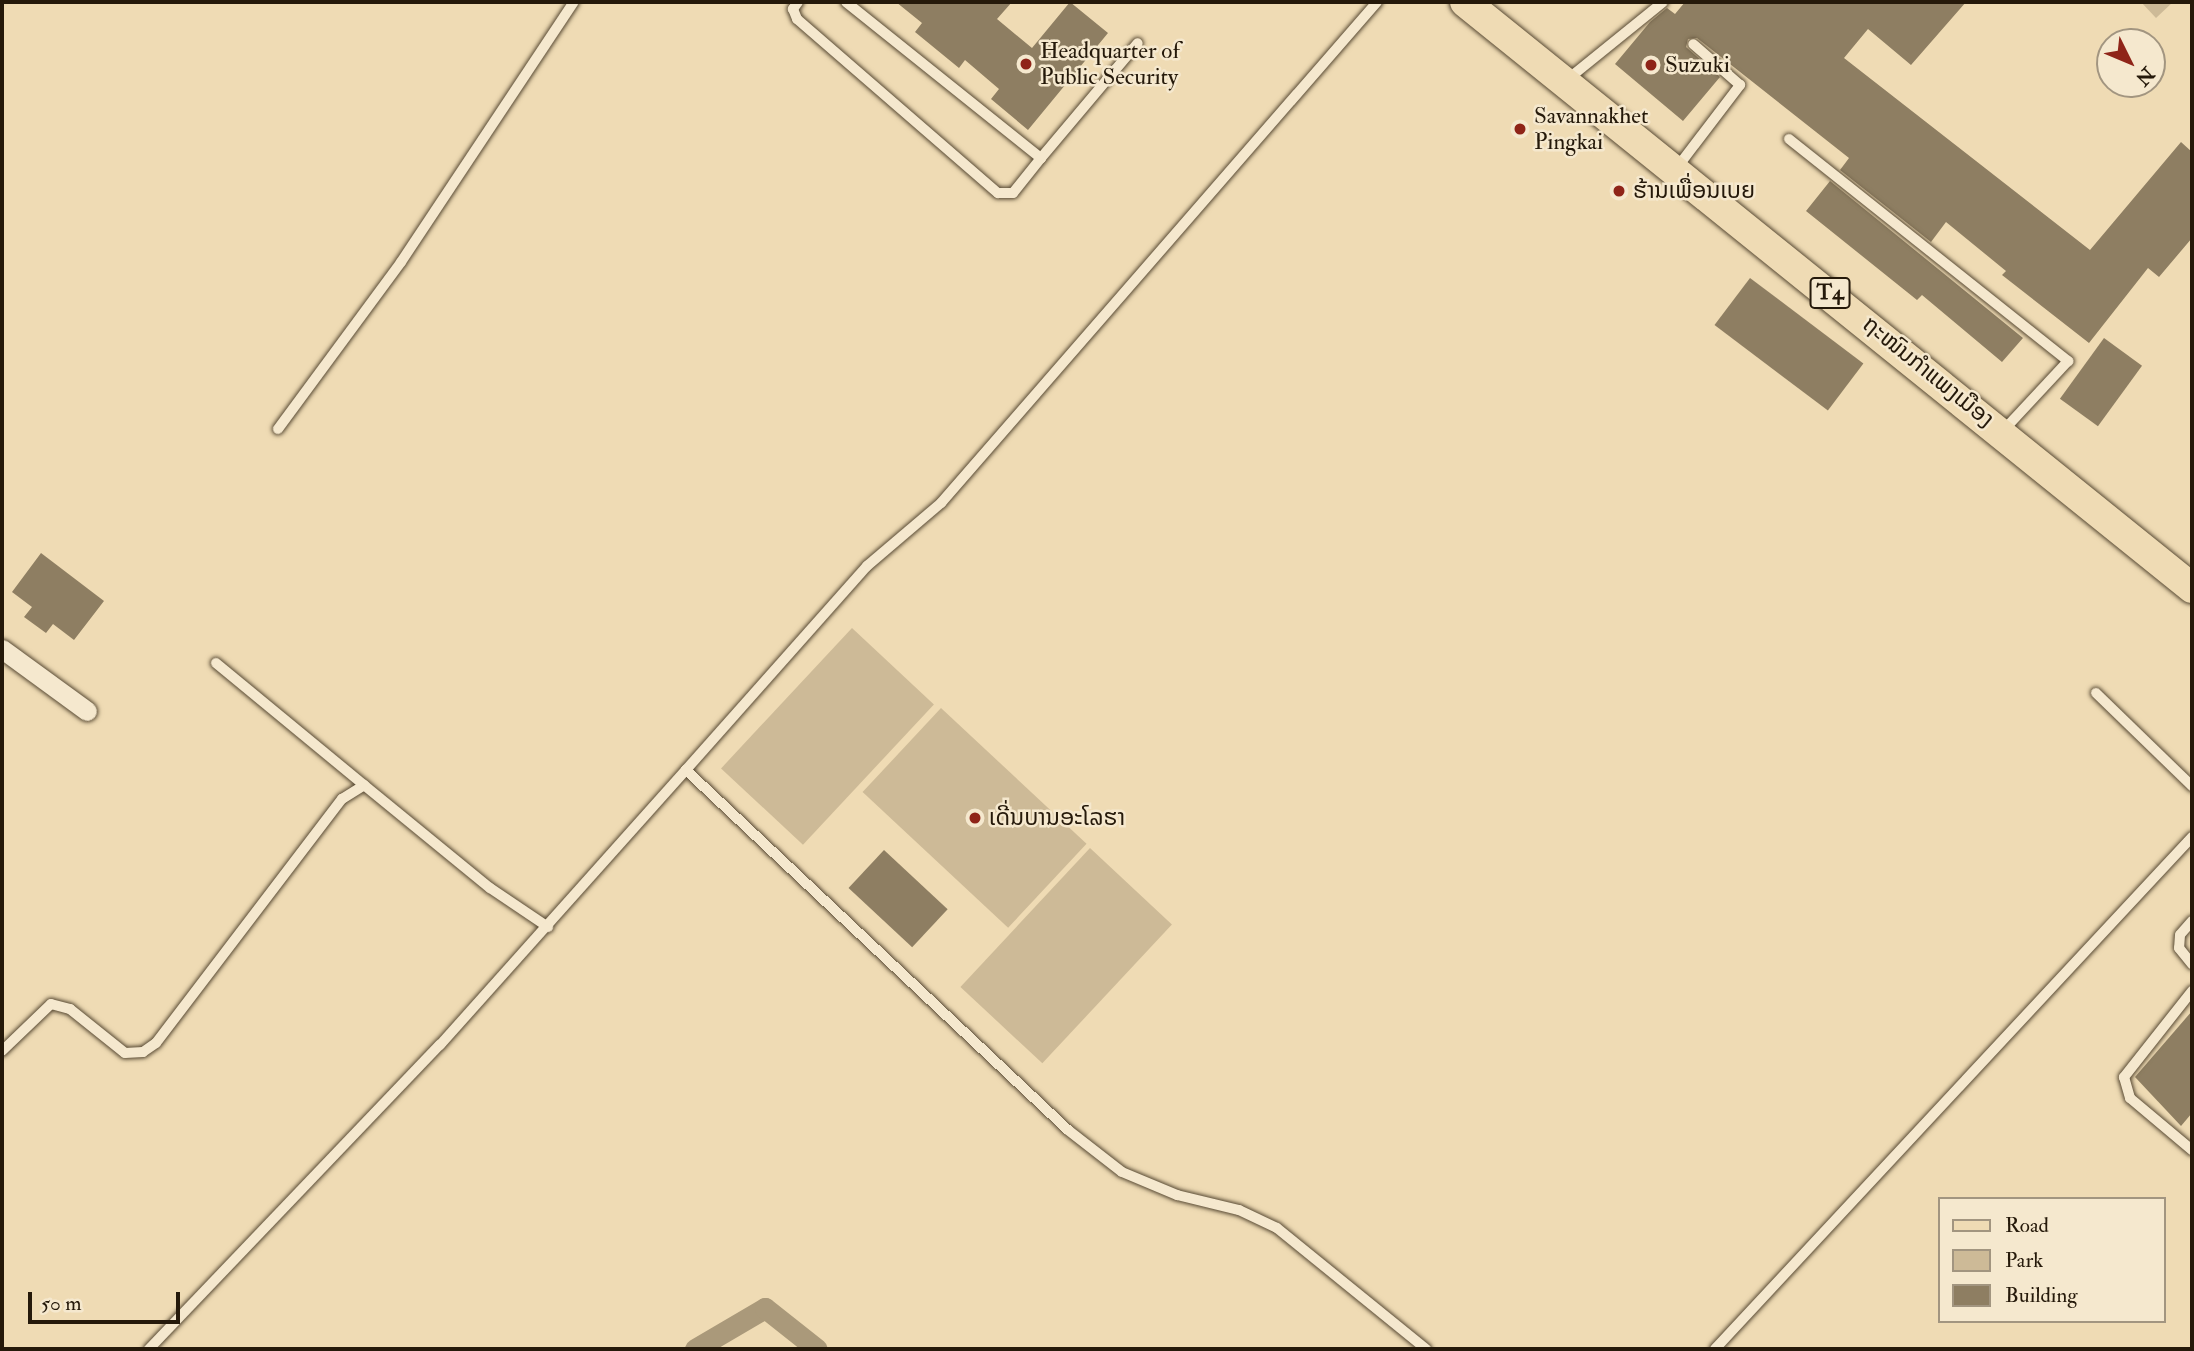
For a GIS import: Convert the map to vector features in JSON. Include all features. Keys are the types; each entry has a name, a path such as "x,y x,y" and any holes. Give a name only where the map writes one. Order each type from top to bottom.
{"main road":[{"name":"ຖະໜົນກຳແພງເມືອງ","path":"1465,2 2192,588"}],"street":[{"path":"2,649 87,711"}],"lane":[{"path":"278,429 401,262 574,2"},
{"path":"798,2 793,9 797,19 998,193 1013,193 1138,43"},
{"path":"846,2 1041,158"},
{"path":"149,1349 548,926 867,566 941,503 1377,2"},
{"path":"1565,81 1663,2"},
{"path":"1676,170 1740,85 1693,44"},
{"path":"1789,139 2068,361 2001,432"},
{"path":"216,663 490,888 548,926"},
{"path":"2096,693 2192,786"},
{"path":"686,770 1068,1130 1122,1172 1177,1195 1239,1210 1277,1228 1426,1349"},
{"path":"2,1051 51,1004 70,1009 125,1053 143,1052 156,1043 342,799 364,785"},
{"path":"1715,1349 2192,837"},
{"path":"2192,921 2180,935 2179,948 2192,964"},
{"path":"2192,991 2124,1077 2130,1098 2192,1150"}],"green space":[{"path":"2141,2 2173,2 2156,18"},
{"path":"852,628 934,704 803,845 721,768"},
{"name":"ເດີ່ນບານອະໂລຮາ","path":"941,708 1087,844 1008,928 863,792"},
{"path":"1090,848 1172,924 1042,1063 960,987"}],"building":[{"name":"Headquarter of Public Security","path":"896,2 1012,2 997,19 1032,48 1070,2 1108,33 1028,130 991,99 999,89 965,60 959,68 915,32 922,23"},
{"path":"1685,2 1966,2 1911,65 1868,29 1844,58 2090,250 2181,142 2192,152 2192,238 2159,277 2148,268 2089,343 2002,275 2006,271 1946,222 1931,242 1840,170 1849,158 1697,38 1688,39 1686,47 1720,77 1683,121 1615,64 1650,22 1667,8 1675,14"},
{"path":"1830,181 2023,338 2002,362 1922,295 1917,300 1806,211"},
{"path":"1750,278 1863,363 1828,411 1714,325"},
{"path":"2104,338 2142,366 2098,426 2060,399"},
{"path":"41,553 104,601 74,640 53,624 46,633 24,617 32,607 12,592"},
{"path":"884,850 948,909 912,947 849,888"},
{"path":"2192,1011 2192,1113 2181,1126 2135,1077"}],"waterway":[{"path":"695,1349 765,1308 817,1349"}],"place":[{"name":"Headquarter of Public Security","path":"1026,64"},
{"name":"Suzuki","path":"1651,65"},
{"name":"Savannakhet Pingkai","path":"1520,129"},
{"name":"ຮ້ານເພື່ອນເບຍ","path":"1619,191"},
{"name":"ເດີ່ນບານອະໂລຮາ","path":"975,818"}]}
